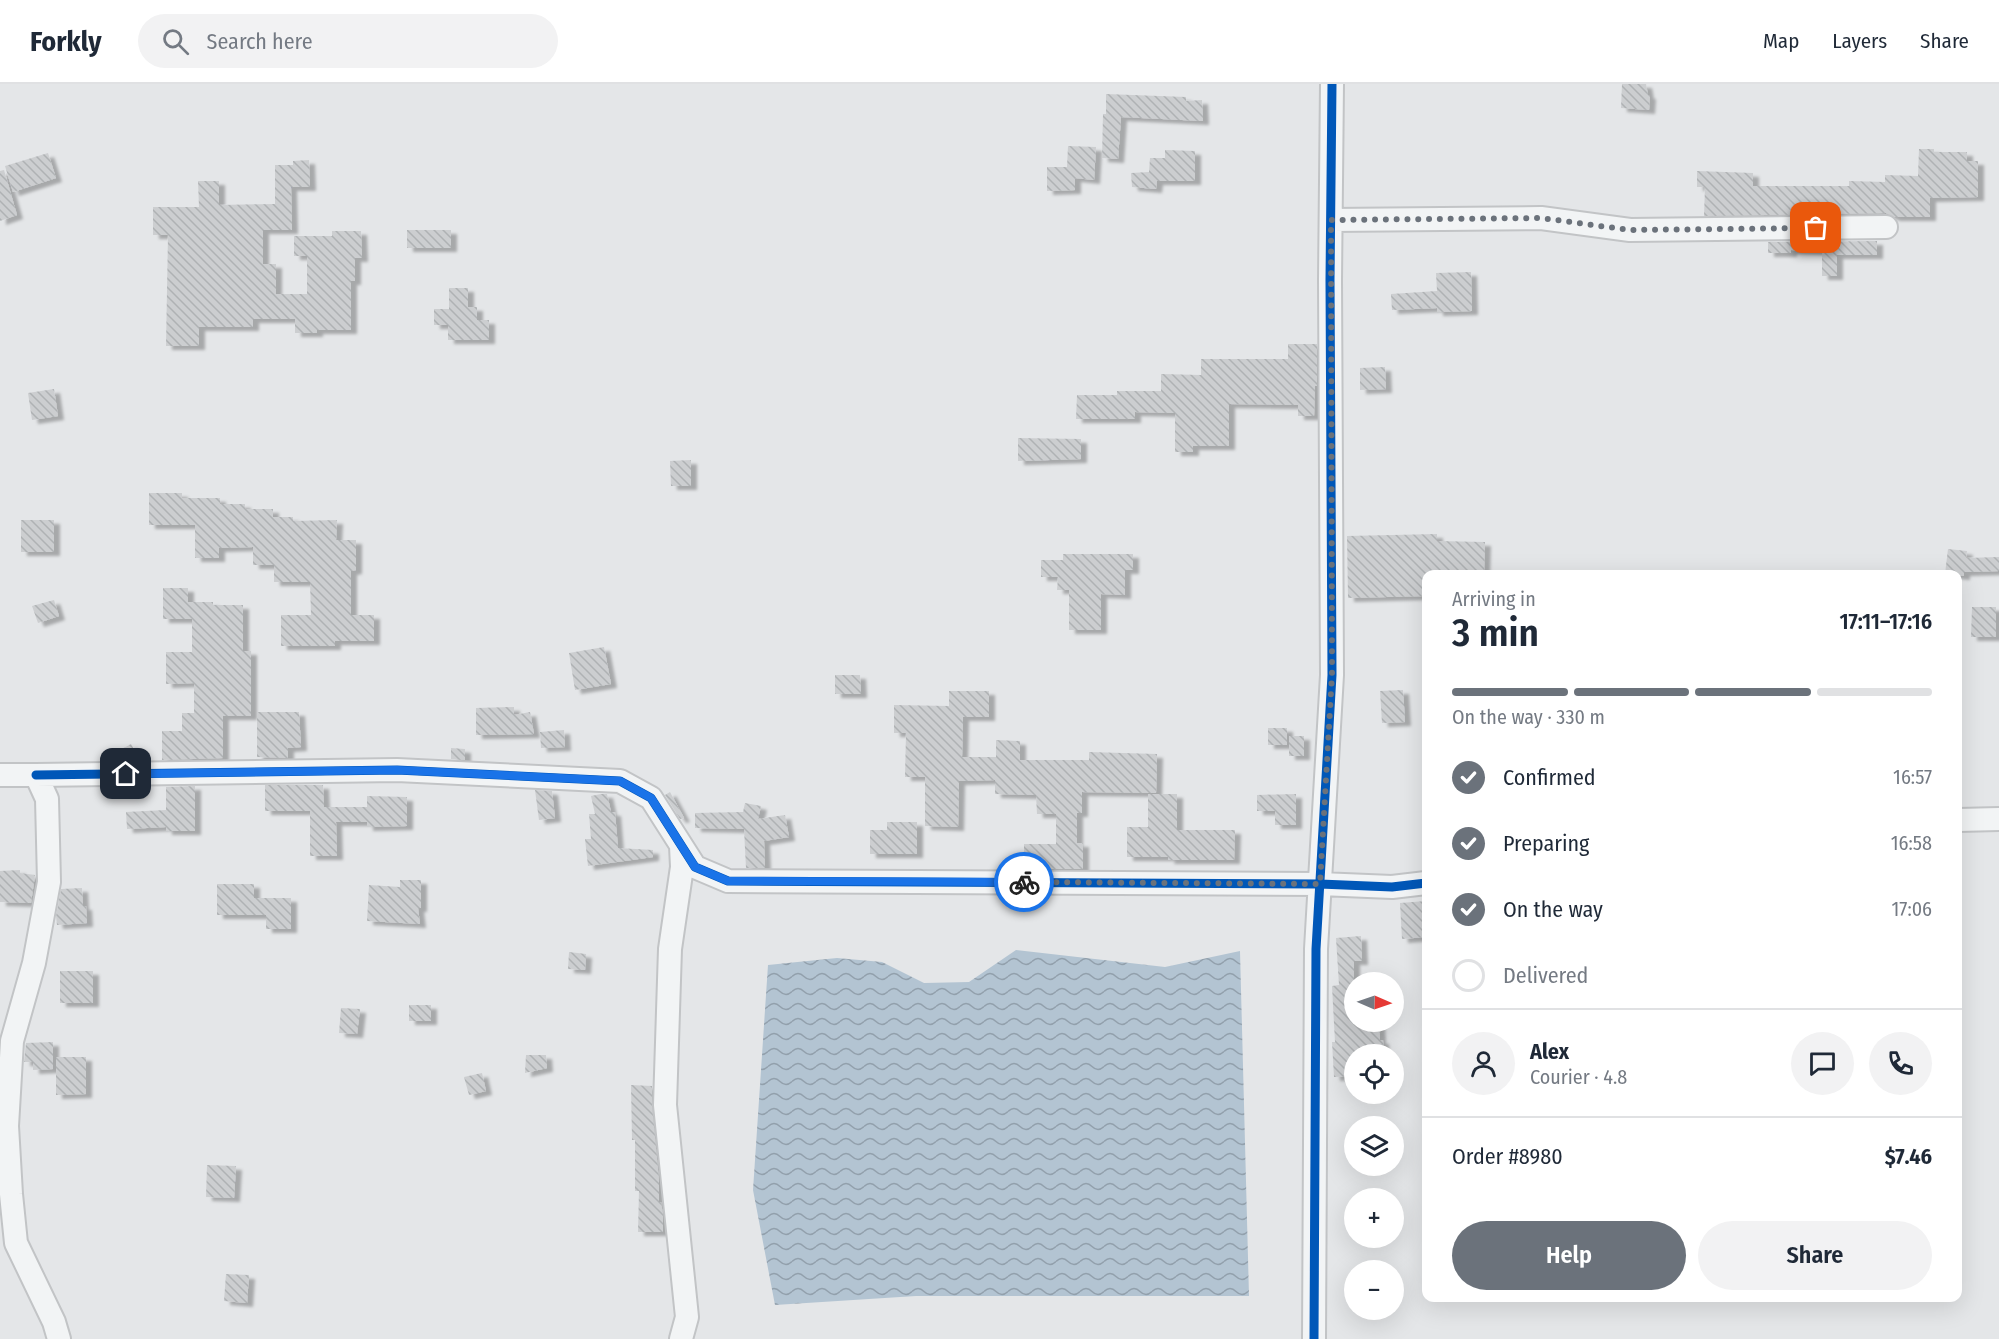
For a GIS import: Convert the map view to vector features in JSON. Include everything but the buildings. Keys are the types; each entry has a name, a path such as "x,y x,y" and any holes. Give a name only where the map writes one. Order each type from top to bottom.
{"street":[{"path":"1314,1339 1316,949 1332,675 1332,84"},
{"path":"1331,220 1541,218 1630,230 1886,227"},
{"path":"0,775 397,770 620,781 651,798 695,867 728,881 1320,884 1392,887 1422,883"},
{"path":"36,775 47,799 49,882 34,963 12,1041 8,1137 16,1243 54,1322 59,1339"},
{"path":"1962,819 1999,819"},
{"path":"681,845 682,867 670,949 664,1105 687,1317 681,1339"}],"water":[{"path":"1016,950 1165,967 1240,951 1249,1296 916,1296 775,1305 753,1190 768,965 837,958 882,962 924,983 969,982"}],"cycle path":[{"path":"1314,1339 1316,949 1332,675 1330,280 1332,84"},
{"path":"36,775 397,770 620,781 651,798 695,867 728,881 1320,884 1392,887 1422,883"}],"way so far":[{"path":"1024,882 1320,884 1332,675 1331,220 1541,218 1630,230 1816,228"}],"route":[{"path":"126,774 397,770 620,781 651,798 695,867 728,881 1024,882"}]}
